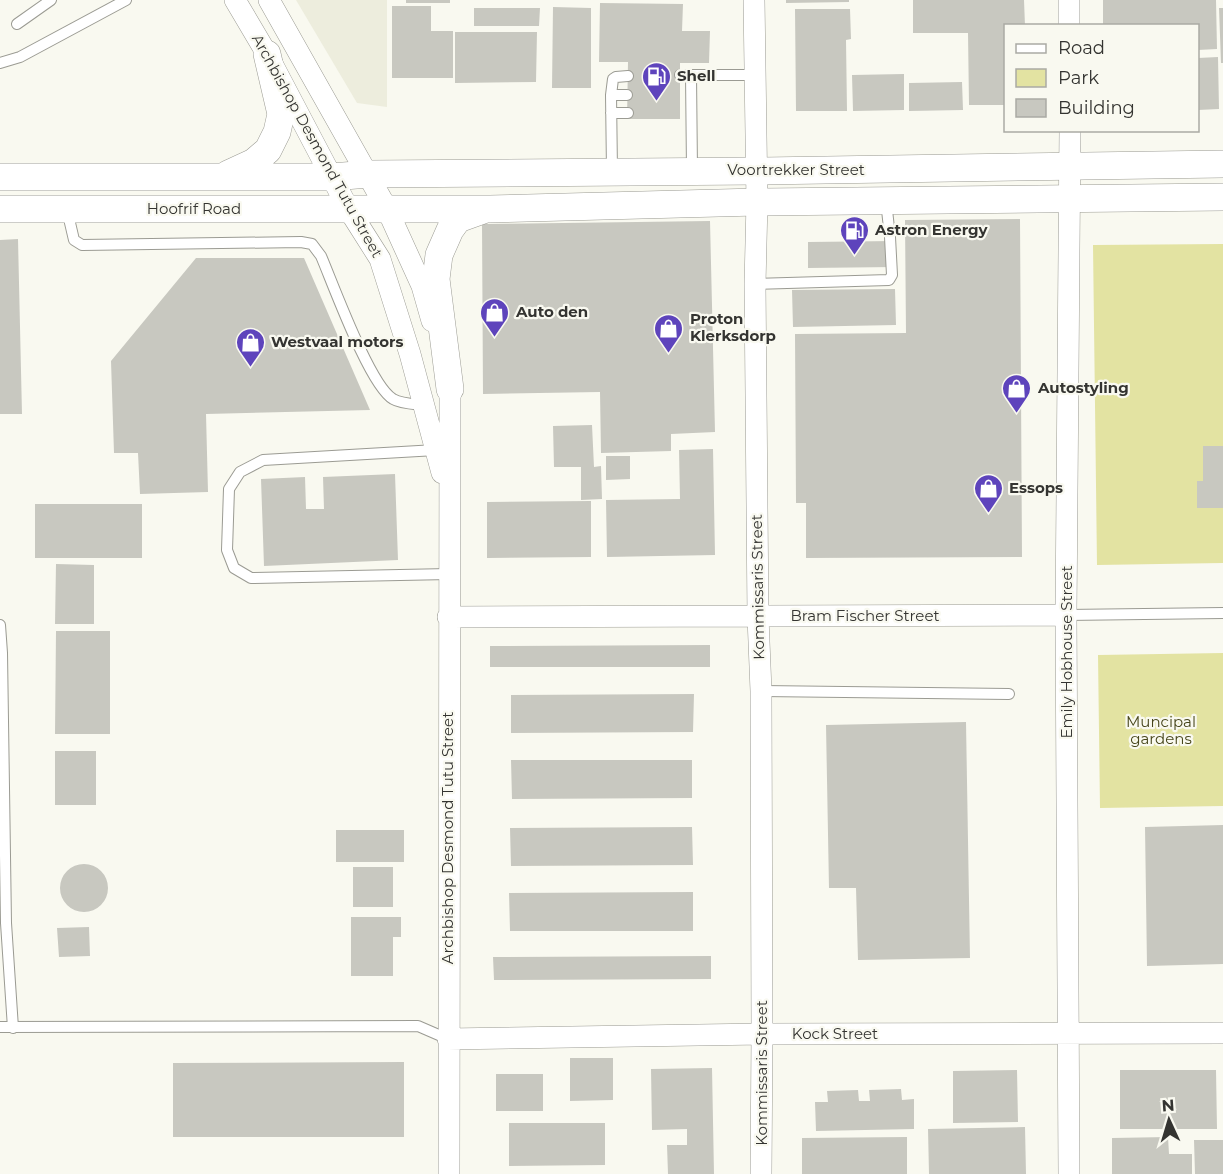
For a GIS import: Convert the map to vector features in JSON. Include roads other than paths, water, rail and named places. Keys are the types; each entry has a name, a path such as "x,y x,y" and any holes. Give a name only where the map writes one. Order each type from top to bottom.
{"street":[{"name":"Archbishop Desmond Tutu Street","path":"235,0 267,54 349,210 380,259 424,405 450,503"},
{"name":"Archbishop Desmond Tutu Street","path":"269,0 387,209 422,286 450,389 449,1174"},
{"name":"Kommissaris Street","path":"754,0 758,616 761,691 761,1174"},
{"path":"1069,0 1069,24"},
{"path":"224,176 254,162 268,150 277,132 281,114 267,54"},
{"name":"Emily Hobhouse Street","path":"1069,1174 1066,615 1070,132"},
{"name":"Voortrekker Street","path":"369,174 1223,164"},
{"path":"0,177 331,177 369,174"},
{"name":"Voortrekker Street","path":"387,209 757,202 1223,198"},
{"path":"450,389 436,279 439,255 450,230 458,219 490,208"},
{"name":"Hoofrif Road","path":"0,209 387,209"},
{"name":"Bram Fischer Street","path":"448,616 1066,615"},
{"name":"Kock Street","path":"448,1039 762,1034 1223,1033"}],"lane":[{"path":"17,24 51,0"},
{"path":"0,63 20,57 126,0"},
{"path":"692,171 686,111 686,75 754,75"},
{"path":"612,171 610,95 614,78 627,76"},
{"path":"610,95 627,95"},
{"path":"611,112 628,112"},
{"path":"755,284 889,280 892,275 891,246 885,201"},
{"path":"67,209 74,240 82,244 302,242 312,244 321,256 361,352 386,394 398,401 424,405"},
{"path":"436,450 262,460 240,472 229,489 227,550 234,568 251,578 449,574"},
{"path":"1066,615 1223,613"},
{"path":"0,625 6,923 13,1028"},
{"path":"761,691 1009,693"},
{"path":"0,1027 418,1026 448,1039"}],"place":[{"name":"Shell","path":"656,102"},
{"name":"Astron Energy","path":"854,256"},
{"name":"Auto den","path":"495,338"},
{"name":"Proton Klerksdorp","path":"669,354"},
{"name":"Westvaal motors","path":"250,368"},
{"name":"Autostyling","path":"1017,414"},
{"name":"Essops","path":"988,514"}],"park label":[{"name":"Muncipal gardens","path":"1161,730"}]}
